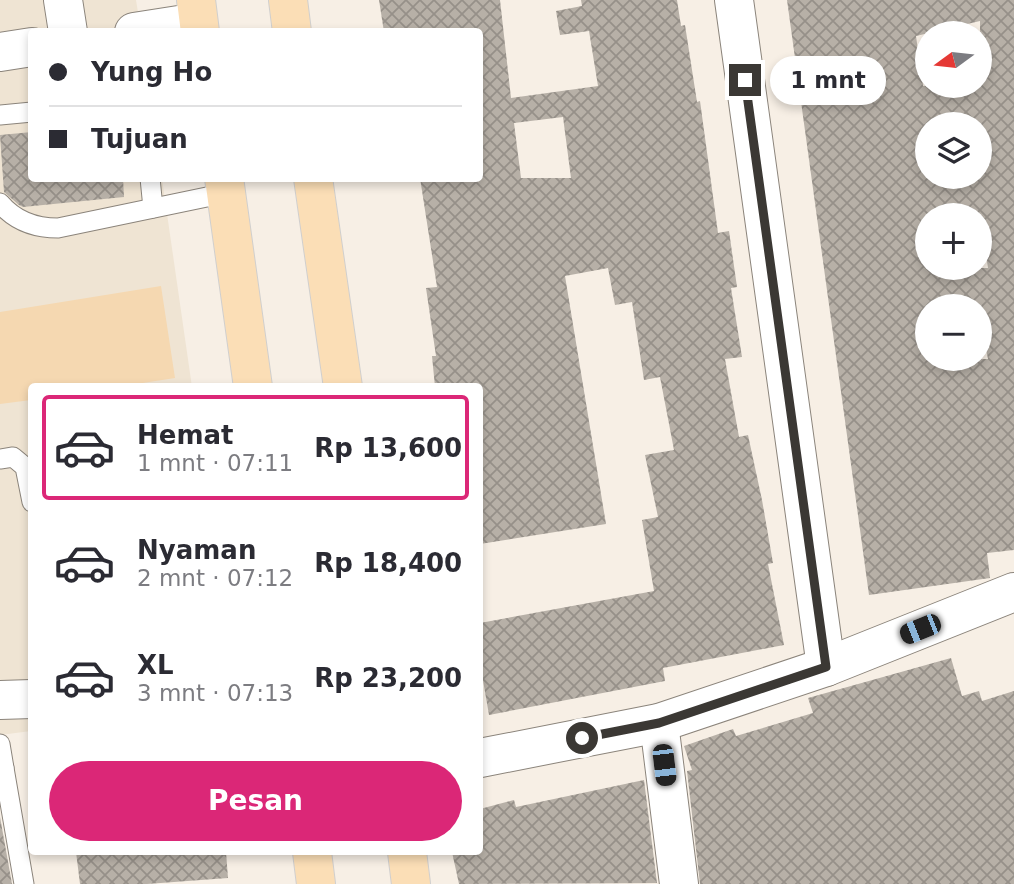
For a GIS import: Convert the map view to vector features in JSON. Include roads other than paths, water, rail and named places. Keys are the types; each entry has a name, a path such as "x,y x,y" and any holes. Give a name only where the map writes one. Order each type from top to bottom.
{"main road":[{"path":"288,0 292,28"},
{"path":"314,182 342,383"},
{"path":"225,186 252,383"},
{"path":"312,855 316,884"},
{"path":"407,855 411,884"}],"street":[{"path":"63,0 67,28"},
{"path":"734,0 826,667"},
{"path":"152,28 198,18"},
{"path":"0,52 28,48"},
{"path":"483,757 659,723 826,667 1014,592"},
{"path":"0,700 28,699"},
{"path":"659,723 678,884"}],"lane":[{"path":"0,115 28,112"},
{"path":"150,182 153,208"},
{"path":"0,203 25,223 43,228 58,228 153,208 225,186"},
{"path":"0,460 13,457 25,467 28,482"},
{"path":"0,744 2,769 24,884"}]}
